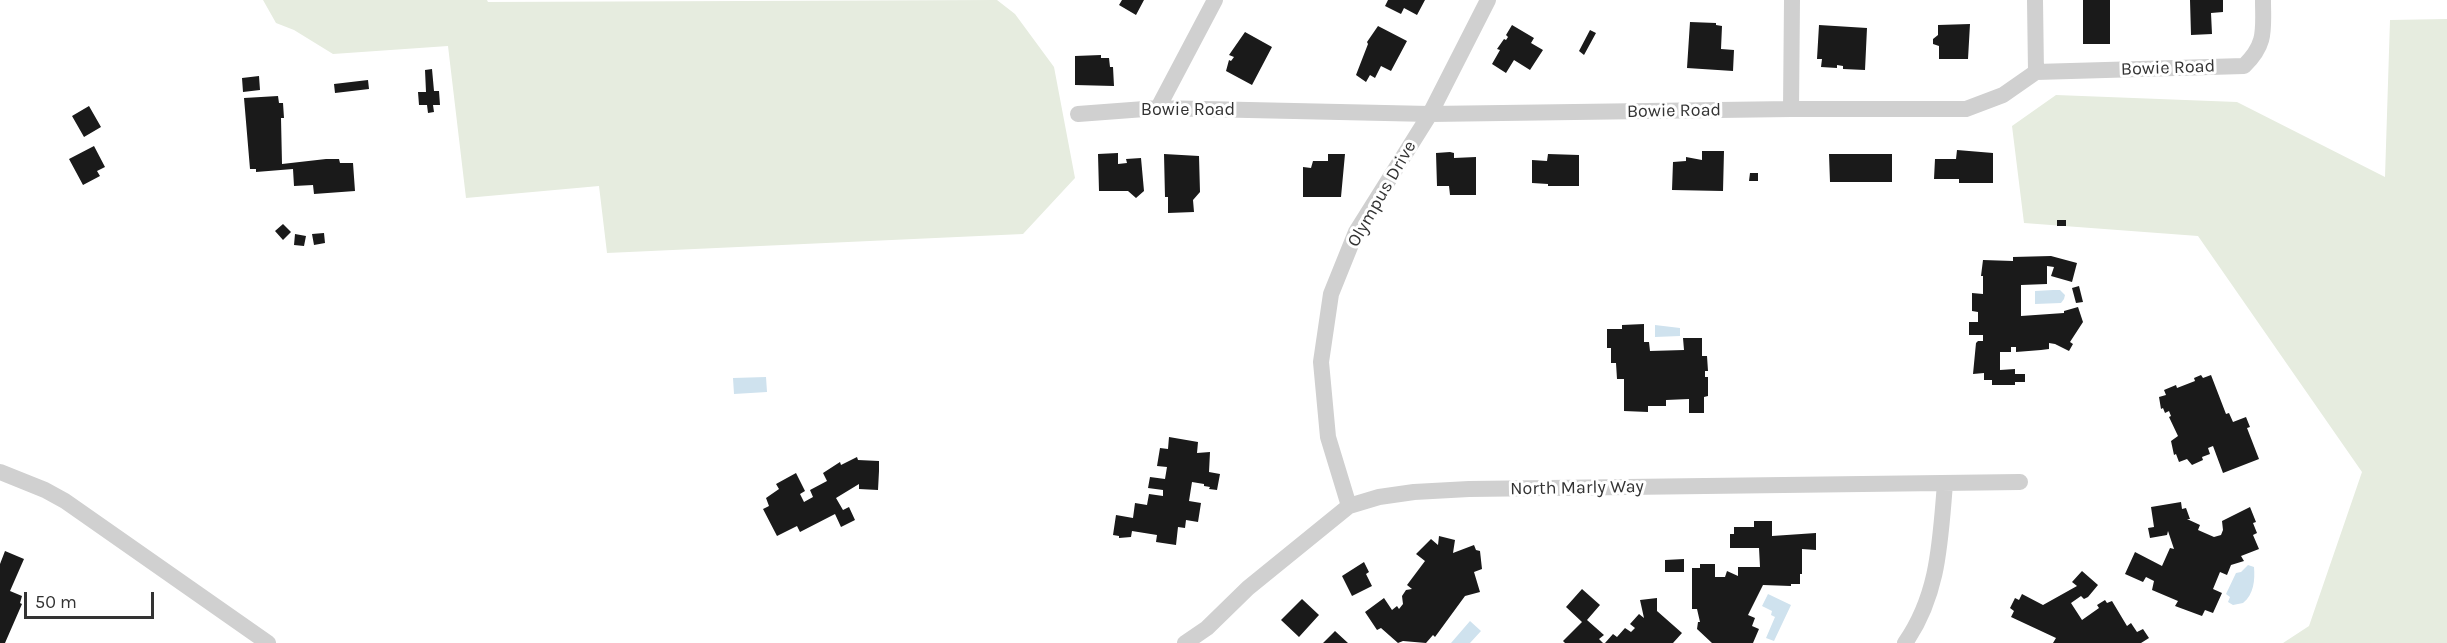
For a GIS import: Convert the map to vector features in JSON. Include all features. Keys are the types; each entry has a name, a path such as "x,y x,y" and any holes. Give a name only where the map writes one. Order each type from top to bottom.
{"street":[{"path":"1158,108 1215,0"},
{"name":"Olympus Drive","path":"1349,506 1328,437 1321,362 1331,294 1356,232 1430,114 1488,0"},
{"path":"1791,109 1792,0"},
{"path":"2035,0 2036,72"},
{"name":"Bowie Road","path":"1078,114 1158,108 1430,114 1966,109 2003,95 2036,72 2244,66 2255,55 2263,40 2263,0"},
{"path":"0,472 45,490 65,501 268,643"},
{"name":"North Marly Way","path":"1185,643 1207,628 1248,588 1349,506 1379,497 1414,492 1469,489 2020,482"},
{"path":"1905,643 1921,615 1939,560 1945,484"}],"shaded area":[{"path":"263,0 487,0 488,2 997,0 1015,14 1054,67 1075,178 1023,234 607,253 599,186 466,198 448,46 333,54 294,30 276,23"},
{"path":"2447,19 2447,643 2283,643 2309,626 2362,472 2198,236 2024,223 2012,126 2056,95 2237,102 2385,177 2390,20"}],"water":[{"path":"2060,290 2065,295 2061,303 2035,304 2035,291"},
{"path":"1655,325 1680,328 1680,336 1655,337"},
{"path":"766,377 767,392 734,394 733,378"},
{"path":"2248,565 2254,567 2252,591 2243,603 2233,605 2228,602 2230,597 2226,594 2236,573 2241,572"},
{"path":"1768,594 1791,605 1774,641 1766,638 1775,617 1771,615 1772,611 1762,606"},
{"path":"1470,621 1481,631 1470,643 1451,643"}],"building":[{"path":"1122,0 1144,0 1136,15 1119,5"},
{"path":"1388,0 1425,0 1417,15 1404,8 1401,14 1385,6"},
{"path":"2083,0 2110,0 2110,44 2083,44"},
{"path":"2190,0 2223,0 2223,12 2211,13 2212,34 2191,35"},
{"path":"1690,22 1716,23 1722,26 1721,49 1734,50 1733,71 1687,68"},
{"path":"1970,24 1968,59 1939,59 1939,46 1933,44 1933,39 1938,35 1938,25"},
{"path":"1512,25 1534,38 1531,43 1543,50 1530,70 1514,60 1506,73 1492,64 1500,50 1497,49 1508,37 1506,35"},
{"path":"1819,25 1867,28 1865,70 1843,69 1843,66 1837,65 1837,68 1821,67 1822,59 1817,59"},
{"path":"1378,26 1407,41 1391,71 1381,66 1375,78 1370,75 1366,82 1356,75 1367,42"},
{"path":"1590,30 1596,33 1584,55 1579,51"},
{"path":"1245,32 1272,47 1252,85 1226,71 1229,60 1231,61 1234,57 1229,55"},
{"path":"1101,55 1101,58 1109,58 1110,67 1113,67 1114,86 1075,85 1075,56"},
{"path":"432,69 434,91 439,91 440,105 433,105 434,112 428,113 427,105 419,105 418,92 426,92 425,70"},
{"path":"259,76 260,90 243,92 242,78"},
{"path":"368,80 369,89 335,93 334,84"},
{"path":"278,96 279,103 283,103 284,118 281,118 282,164 326,159 339,159 340,163 353,163 355,191 314,194 313,185 294,186 293,169 256,172 256,169 250,169 244,98"},
{"path":"89,106 101,127 84,137 72,116"},
{"path":"94,146 105,167 97,171 100,176 83,185 69,159"},
{"path":"1957,150 1993,153 1993,183 1959,183 1959,179 1934,179 1935,159 1956,159"},
{"path":"1702,151 1724,151 1723,191 1672,190 1673,162 1686,161 1686,157 1702,160"},
{"path":"1118,153 1118,164 1127,163 1126,159 1141,158 1144,191 1136,198 1128,191 1099,191 1098,154"},
{"path":"1436,153 1454,153 1454,158 1476,157 1476,195 1450,195 1449,186 1437,186"},
{"path":"1164,154 1199,156 1200,192 1193,200 1194,212 1168,213 1168,197 1165,197"},
{"path":"1328,154 1345,154 1341,197 1303,197 1303,167 1311,168 1313,161 1328,161"},
{"path":"1548,154 1579,155 1579,186 1548,186 1548,184 1532,183 1532,160 1547,161"},
{"path":"1829,154 1892,154 1892,182 1830,182"},
{"path":"1750,173 1758,173 1758,181 1749,181"},
{"path":"2057,220 2066,220 2066,226 2057,226"},
{"path":"283,224 291,232 283,240 275,231"},
{"path":"324,233 325,243 314,245 312,234"},
{"path":"295,234 306,236 304,246 294,245"},
{"path":"2051,256 2077,263 2072,282 2051,276 2054,267 2047,266 2047,284 2021,285 2021,316 2064,313 2064,311 2078,307 2083,322 2070,342 2073,344 2069,351 2049,343 2049,349 2016,352 2016,347 2011,347 2011,352 2000,352 2000,370 2015,369 2015,374 2025,374 2025,382 2015,382 2015,385 1992,385 1992,380 1984,380 1984,373 1973,374 1976,343 1983,341 1983,335 1969,335 1969,322 1978,322 1978,312 1972,311 1972,293 1983,294 1983,276 1981,276 1983,260 2013,261 2013,257"},
{"path":"2079,286 2083,302 2076,303 2072,288"},
{"path":"1644,324 1644,342 1649,342 1650,351 1684,350 1683,338 1702,338 1702,356 1707,356 1708,371 1705,371 1705,377 1708,377 1708,396 1704,397 1704,413 1689,413 1689,399 1666,400 1666,406 1648,406 1648,412 1624,411 1624,379 1617,379 1616,363 1611,363 1611,348 1607,348 1607,329 1622,329 1622,325"},
{"path":"2201,375 2203,378 2211,375 2226,414 2229,413 2233,422 2246,417 2250,427 2247,428 2259,459 2223,473 2213,446 2208,448 2210,454 2192,465 2187,459 2179,462 2176,454 2174,455 2171,441 2178,436 2169,417 2171,416 2169,411 2165,413 2163,408 2161,409 2159,397 2166,395 2164,390 2195,381 2194,378"},
{"path":"1169,437 1198,442 1197,453 1210,452 1209,472 1220,474 1217,490 1192,482 1189,501 1201,503 1198,522 1186,520 1185,528 1178,527 1176,545 1156,542 1157,535 1132,531 1131,537 1119,538 1113,535 1116,515 1133,518 1135,503 1147,505 1149,494 1163,496 1163,490 1148,488 1150,477 1165,479 1167,467 1157,466 1160,448 1168,449"},
{"path":"857,457 858,460 879,461 879,471 878,490 859,489 859,484 836,498 843,510 849,507 855,520 841,527 835,514 800,532 797,526 777,536 763,509 769,506 766,498 779,489 776,484 796,473 805,491 800,494 804,502 813,497 810,490 827,481 823,473 840,462 841,465"},
{"path":"2181,502 2182,509 2186,508 2190,519 2187,519 2200,525 2198,530 2214,537 2221,535 2222,521 2250,507 2256,522 2253,523 2257,533 2253,535 2259,549 2241,556 2244,561 2231,565 2227,575 2220,572 2213,589 2222,593 2213,613 2205,610 2202,616 2175,606 2178,601 2152,590 2154,581 2146,577 2143,582 2125,574 2135,552 2162,566 2170,548 2174,549 2168,531 2167,535 2150,538 2148,528 2154,527 2151,507"},
{"path":"1754,521 1772,521 1772,536 1816,533 1816,550 1802,549 1800,584 1763,585 1748,615 1755,618 1752,626 1759,629 1753,643 1712,643 1697,629 1698,622 1700,622 1697,609 1692,609 1692,568 1700,568 1700,564 1715,564 1715,577 1725,577 1727,571 1738,576 1738,567 1760,567 1759,548 1730,548 1730,534 1734,534 1734,527 1754,527"},
{"path":"1439,536 1455,540 1453,553 1474,545 1476,550 1480,551 1482,569 1474,572 1480,592 1465,596 1435,637 1433,635 1426,643 1403,641 1398,643 1381,628 1377,630 1365,612 1384,598 1392,610 1397,606 1399,609 1403,604 1402,596 1406,590 1412,589 1407,585 1425,561 1416,554 1431,539 1438,545"},
{"path":"5,551 24,559 10,591 22,596 20,603 22,604 5,643 0,643 0,564"},
{"path":"1684,559 1684,572 1665,572 1665,560"},
{"path":"1364,562 1369,572 1366,574 1372,586 1352,596 1342,576"},
{"path":"2082,571 2098,585 2088,597 2084,599 2081,596 2071,603 2082,620 2099,608 2097,605 2105,600 2107,603 2112,601 2127,626 2131,623 2137,632 2143,629 2149,638 2141,643 2053,643 2056,638 2011,617 2014,611 2010,608 2015,598 2019,600 2022,594 2043,605 2077,586 2072,582"},
{"path":"1582,589 1600,605 1587,620 1604,635 1599,639 1603,643 1565,643 1563,641 1582,622 1566,607"},
{"path":"1657,598 1657,611 1682,633 1673,643 1605,643 1613,634 1617,637 1625,628 1631,632 1635,628 1630,624 1639,614 1644,618 1640,600"},
{"path":"1302,599 1319,615 1299,637 1281,620"},
{"path":"1335,631 1348,643 1323,643"}]}
